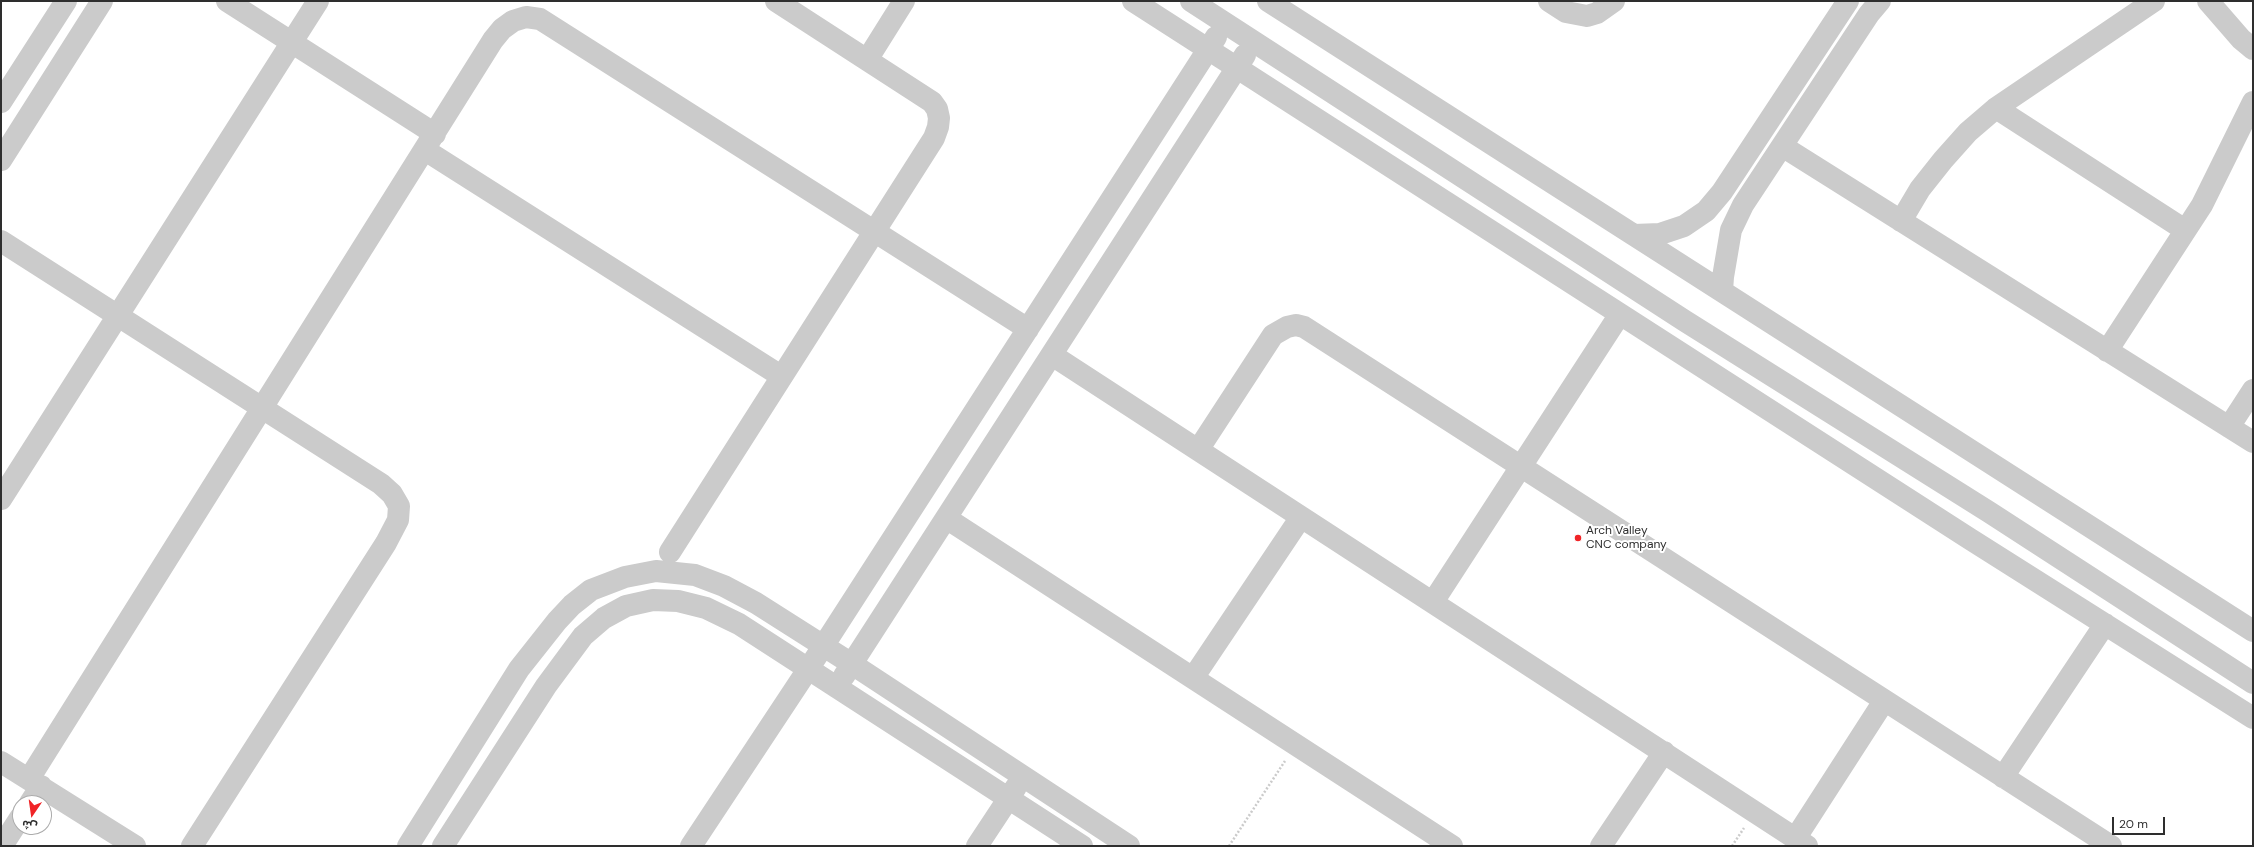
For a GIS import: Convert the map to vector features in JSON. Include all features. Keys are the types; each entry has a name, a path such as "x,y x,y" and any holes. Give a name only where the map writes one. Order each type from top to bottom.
{"street":[{"path":"34,107 4,97 66,1"},
{"path":"1,160 102,1"},
{"path":"227,1 290,43 430,142 781,376"},
{"path":"1,499 318,1"},
{"path":"670,552 934,138 939,118 937,109 932,102 776,1"},
{"path":"867,60 904,1"},
{"path":"1133,1 1970,539 2105,624 2249,708"},
{"path":"1191,1 1479,188 1989,512 2253,683"},
{"path":"1268,1 2253,631"},
{"path":"1549,1 1566,12 1587,16 1598,13 1614,1"},
{"path":"1634,235 1660,234 1684,226 1706,212 1722,192 1848,1"},
{"path":"1722,291 1724,270 1732,230 1743,205 1869,14 1880,1"},
{"path":"1901,221 1920,189 1968,132 1996,108 2154,1"},
{"path":"2208,1 2241,40 2253,49"},
{"path":"33,790 263,408 502,29 513,21 526,17 540,19 1028,329"},
{"path":"695,845 1225,23"},
{"path":"836,687 1254,42"},
{"path":"2107,351 2202,205 2253,102"},
{"path":"1996,108 2185,230"},
{"path":"1782,146 2253,442"},
{"path":"1464,213 1479,188"},
{"path":"1087,238 1116,255"},
{"path":"1,241 381,484 392,494 400,506 398,520 386,543 192,846"},
{"path":"1433,602 1620,314"},
{"path":"1670,346 1685,320"},
{"path":"1198,450 1268,341 1280,330 1296,325 1304,327 2111,846"},
{"path":"1052,355 1801,842 1884,701"},
{"path":"2229,427 2253,390"},
{"path":"934,474 963,491"},
{"path":"1970,539 1989,512"},
{"path":"1193,678 1302,517"},
{"path":"946,518 1452,846"},
{"path":"408,846 519,669 557,621 572,605 591,590 607,582 656,571 695,574 724,586 749,600 824,645 1022,777 1129,846"},
{"path":"443,846 546,686 583,636 604,618 626,606 653,600 678,601 706,608 739,624 1082,846"},
{"path":"2003,777 2105,624"},
{"path":"1601,846 1664,752"},
{"path":"1,762 33,790 135,846"},
{"path":"977,846 1022,777"},
{"path":"430,811 454,828"},
{"path":"2,846 12,830"}],"path":[{"path":"1229,846 1296,745"}],"place":[{"name":"Arch Valley CNC company","path":"1578,538"}]}
